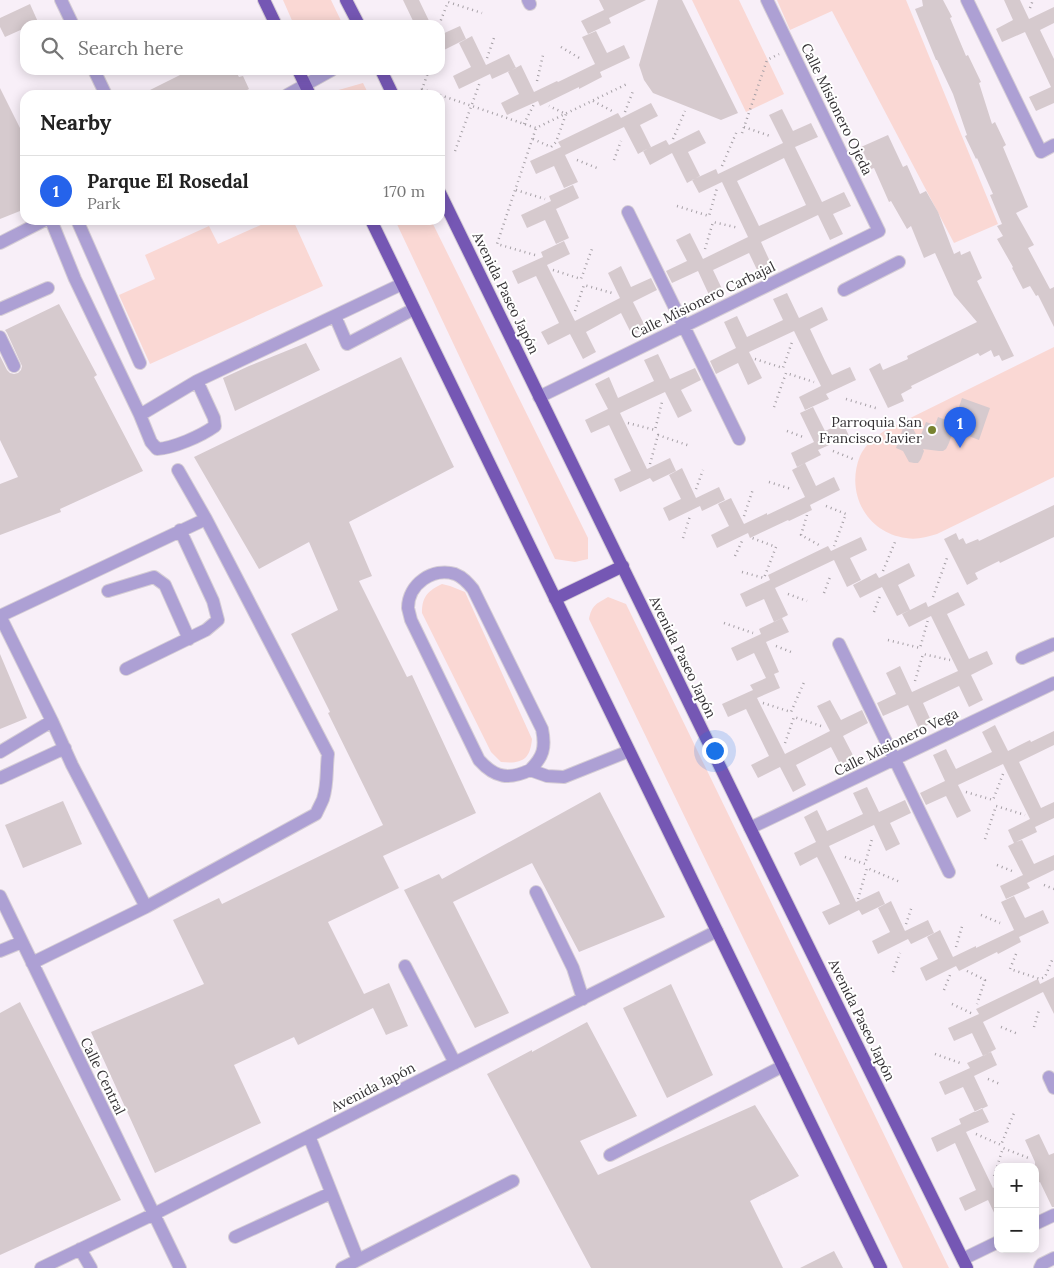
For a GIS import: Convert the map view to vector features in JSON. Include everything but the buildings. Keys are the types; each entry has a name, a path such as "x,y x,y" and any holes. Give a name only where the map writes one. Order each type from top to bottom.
{"main road":[{"path":"264,0 274,20"},
{"path":"346,0 356,20"},
{"path":"300,75 308,90"},
{"path":"383,75 391,90"},
{"name":"Avenida Paseo Japón","path":"445,202 750,828 965,1263"},
{"path":"373,225 881,1268"},
{"path":"555,599 622,566"}],"street":[{"path":"61,0 71,20"},
{"name":"Calle Misionero Ojeda","path":"767,0 879,231"},
{"path":"967,0 1041,152 1054,146"},
{"path":"96,75 104,90"},
{"path":"308,90 326,75"},
{"path":"628,212 739,438"},
{"path":"0,243 35,225"},
{"path":"53,225 75,279 151,442 157,449 167,449 215,426 214,418 197,381"},
{"path":"79,225 140,364"},
{"name":"Calle Misionero Carbajal","path":"540,397 879,231"},
{"path":"844,290 899,262"},
{"path":"140,415 197,381 402,284"},
{"path":"0,309 48,288"},
{"path":"335,316 348,344 414,309"},
{"path":"0,337 14,366"},
{"path":"32,963 146,907 316,814 323,799 328,754 206,519 178,470"},
{"path":"146,907 72,765 0,616 206,519"},
{"path":"126,669 206,630 218,620 213,601 180,530"},
{"path":"530,770 538,762 543,752 544,740 542,729 474,589 466,580 456,574 444,572 433,574 423,579 414,587 410,598 408,609 411,620 479,760 486,768 508,777 530,770 547,776 564,777 629,750"},
{"path":"108,590 154,577 165,585 190,638"},
{"path":"840,644 949,872"},
{"path":"1022,658 1054,644"},
{"name":"Calle Misionero Vega","path":"750,828 1054,683"},
{"path":"0,752 52,721"},
{"path":"0,778 65,748"},
{"path":"536,892 572,968 583,999"},
{"name":"Calle Central","path":"0,896 180,1268"},
{"name":"Avenida Japón","path":"41,1268 154,1214 717,931"},
{"path":"0,951 22,942"},
{"path":"405,966 455,1063"},
{"path":"610,1155 783,1066"},
{"path":"309,1136 358,1260"},
{"path":"342,1268 513,1181"},
{"path":"235,1237 331,1192"},
{"path":"1039,1222 1054,1215"},
{"path":"965,1263 994,1245"},
{"path":"80,1249 91,1268"},
{"path":"1040,1268 1042,1264 1054,1258"}],"path":[{"path":"1030,8 1033,0"},
{"path":"441,20 448,2 482,13"},
{"path":"487,58 494,38"},
{"path":"561,47 581,59"},
{"path":"742,133 767,60 780,54"},
{"path":"537,81 543,55"},
{"path":"425,90 422,89 427,75"},
{"path":"455,151 480,82"},
{"path":"445,97 536,128 629,84"},
{"path":"625,112 633,92"},
{"path":"593,101 614,112"},
{"path":"524,124 534,104"},
{"path":"549,106 566,114"},
{"path":"673,139 684,111"},
{"path":"533,139 551,147 556,142 566,114"},
{"path":"744,127 770,136"},
{"path":"535,255 497,244 536,128"},
{"path":"722,166 737,131"},
{"path":"614,160 621,141"},
{"path":"577,160 597,168"},
{"path":"677,206 709,216 717,188"},
{"path":"516,190 545,199"},
{"path":"705,249 713,222 739,228"},
{"path":"553,270 581,279 593,246"},
{"path":"575,311 584,285 612,293"},
{"path":"755,359 783,368 792,342"},
{"path":"774,406 786,373 814,382"},
{"path":"846,398 879,409"},
{"path":"628,423 654,430 662,402"},
{"path":"787,431 803,437"},
{"path":"650,464 658,435 690,446"},
{"path":"833,452 853,459"},
{"path":"696,489 703,470"},
{"path":"769,482 791,489"},
{"path":"744,516 753,489"},
{"path":"826,506 846,514 834,546"},
{"path":"683,538 690,516"},
{"path":"807,516 801,535 819,545"},
{"path":"742,572 764,578 776,547 752,538"},
{"path":"735,556 742,541"},
{"path":"883,572 895,542"},
{"path":"933,597 947,558"},
{"path":"824,593 830,577"},
{"path":"788,594 807,601"},
{"path":"874,612 880,596"},
{"path":"888,640 920,648 928,620"},
{"path":"724,623 753,633"},
{"path":"776,646 791,652"},
{"path":"915,681 923,654 950,660"},
{"path":"762,703 791,712 805,680"},
{"path":"785,743 794,718 822,726"},
{"path":"966,792 993,800 1002,774"},
{"path":"985,839 996,806 1025,814"},
{"path":"844,857 865,864 872,839"},
{"path":"997,865 1012,870"},
{"path":"858,899 867,868 900,882"},
{"path":"1044,886 1054,889"},
{"path":"906,924 912,906"},
{"path":"981,915 1000,923"},
{"path":"956,947 963,923"},
{"path":"893,972 900,952"},
{"path":"1016,954 1010,969 1040,979 1045,977 1053,958"},
{"path":"967,971 985,980 977,1004"},
{"path":"944,990 950,975"},
{"path":"952,1004 973,1014"},
{"path":"1034,1027 1039,1010"},
{"path":"1000,1027 1018,1034"},
{"path":"935,1054 963,1064"},
{"path":"988,1079 1000,1084"},
{"path":"976,1134 1000,1144 1014,1112"},
{"path":"998,1163 1002,1148 1031,1159"}],"shaded area":[{"path":"283,0 331,0 341,20 292,20"},
{"path":"692,0 739,0 784,94 746,112"},
{"path":"777,0 906,0 998,224 954,243 832,11 790,30"},
{"path":"363,83 366,90 338,90"},
{"path":"261,225 295,225 323,286 150,364 119,295 155,279 145,255 209,226 218,244"},
{"path":"397,225 433,225 588,538 588,559 575,562 555,559"},
{"path":"1054,347 1054,477 937,534 925,537 910,539 892,535 870,520 858,497 855,484 860,456 870,442 884,431"},
{"path":"442,584 465,592 532,739 527,756 520,761 501,762 491,752 422,613 423,602 427,595"},
{"path":"608,597 626,604 949,1268 903,1268 589,619 595,605"}],"place":[{"name":"Parroquia San Francisco Javier","path":"932,430"},
{"name":"Parque El Rosedal","path":"960,448"}]}
